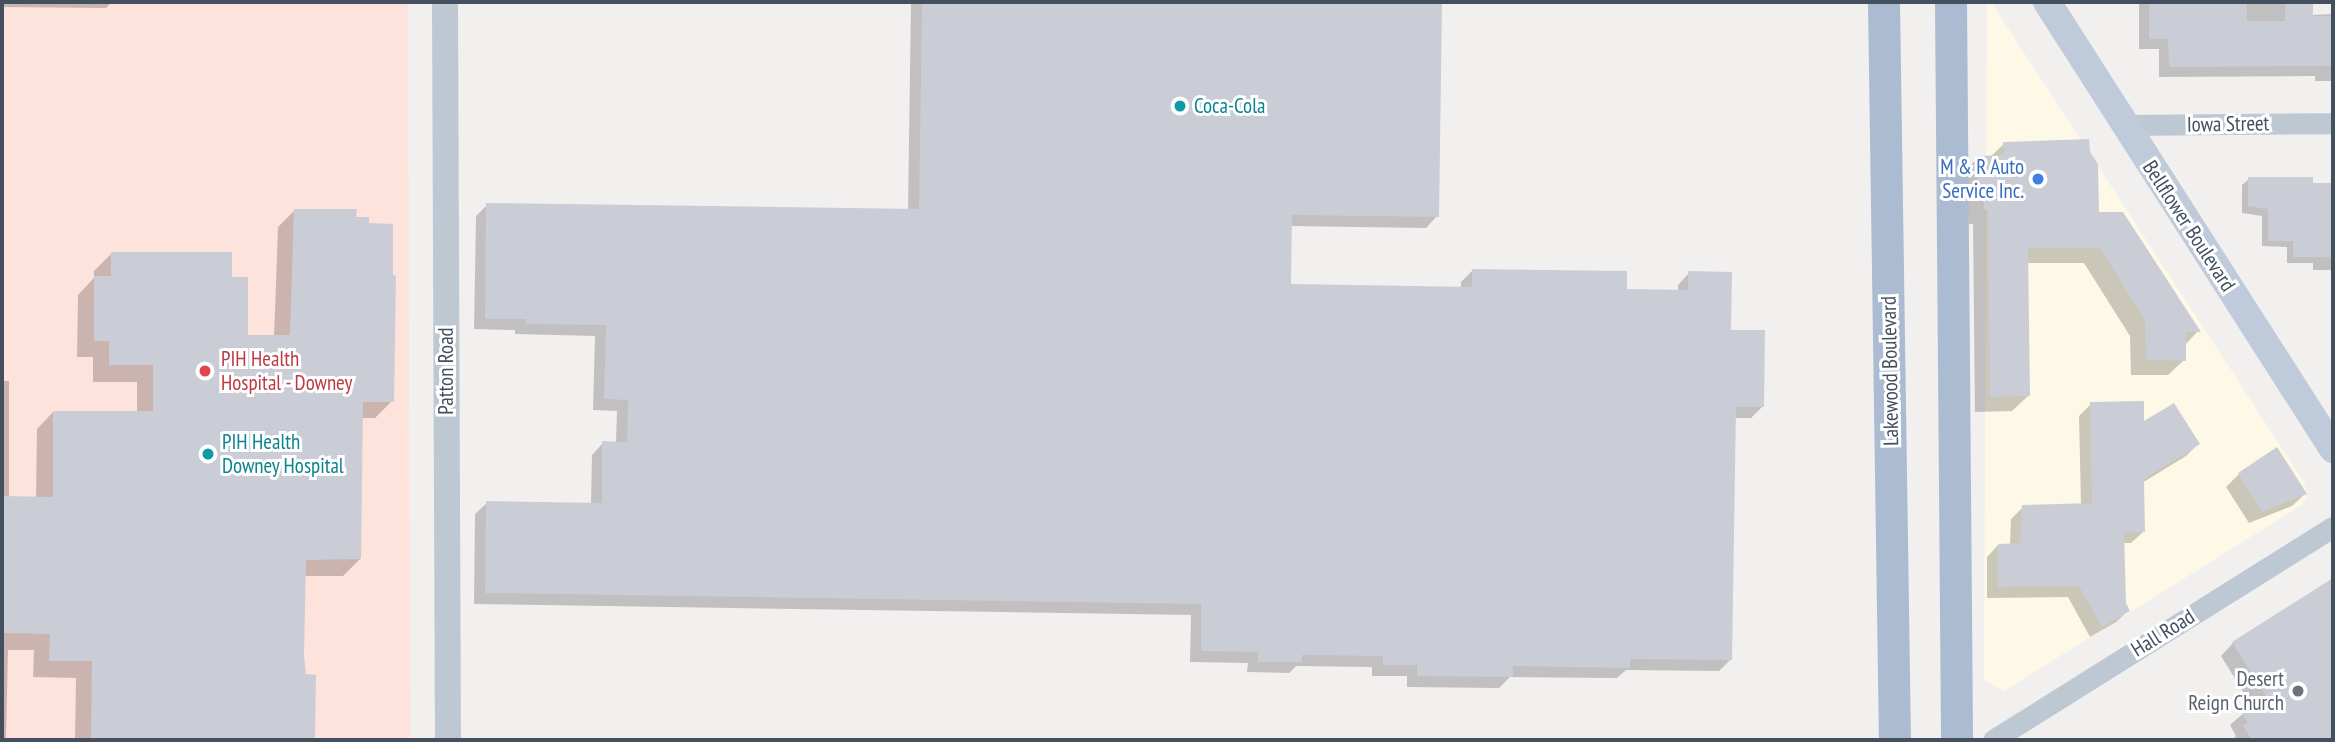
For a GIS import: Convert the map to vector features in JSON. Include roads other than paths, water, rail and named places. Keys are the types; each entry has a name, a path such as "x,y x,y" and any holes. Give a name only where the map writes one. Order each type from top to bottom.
{"main road":[{"name":"Lakewood Boulevard","path":"1884,2 1895,740"},
{"path":"1951,2 1957,740"},
{"name":"Bellflower Boulevard","path":"2047,2 2123,125 2333,449"}],"street":[{"name":"Patton Road","path":"445,2 448,740"},
{"name":"Iowa Street","path":"2123,125 2333,123"},
{"name":"Hall Road","path":"1993,740 2333,527"}],"place":[{"name":"Coca-Cola","path":"1180,106"},
{"name":"M & R Auto Service Inc.","path":"2038,179"},
{"name":"PIH Health Hospital - Downey","path":"205,371"},
{"name":"PIH Health Downey Hospital","path":"208,454"},
{"name":"Desert Reign Church","path":"2298,691"}]}
